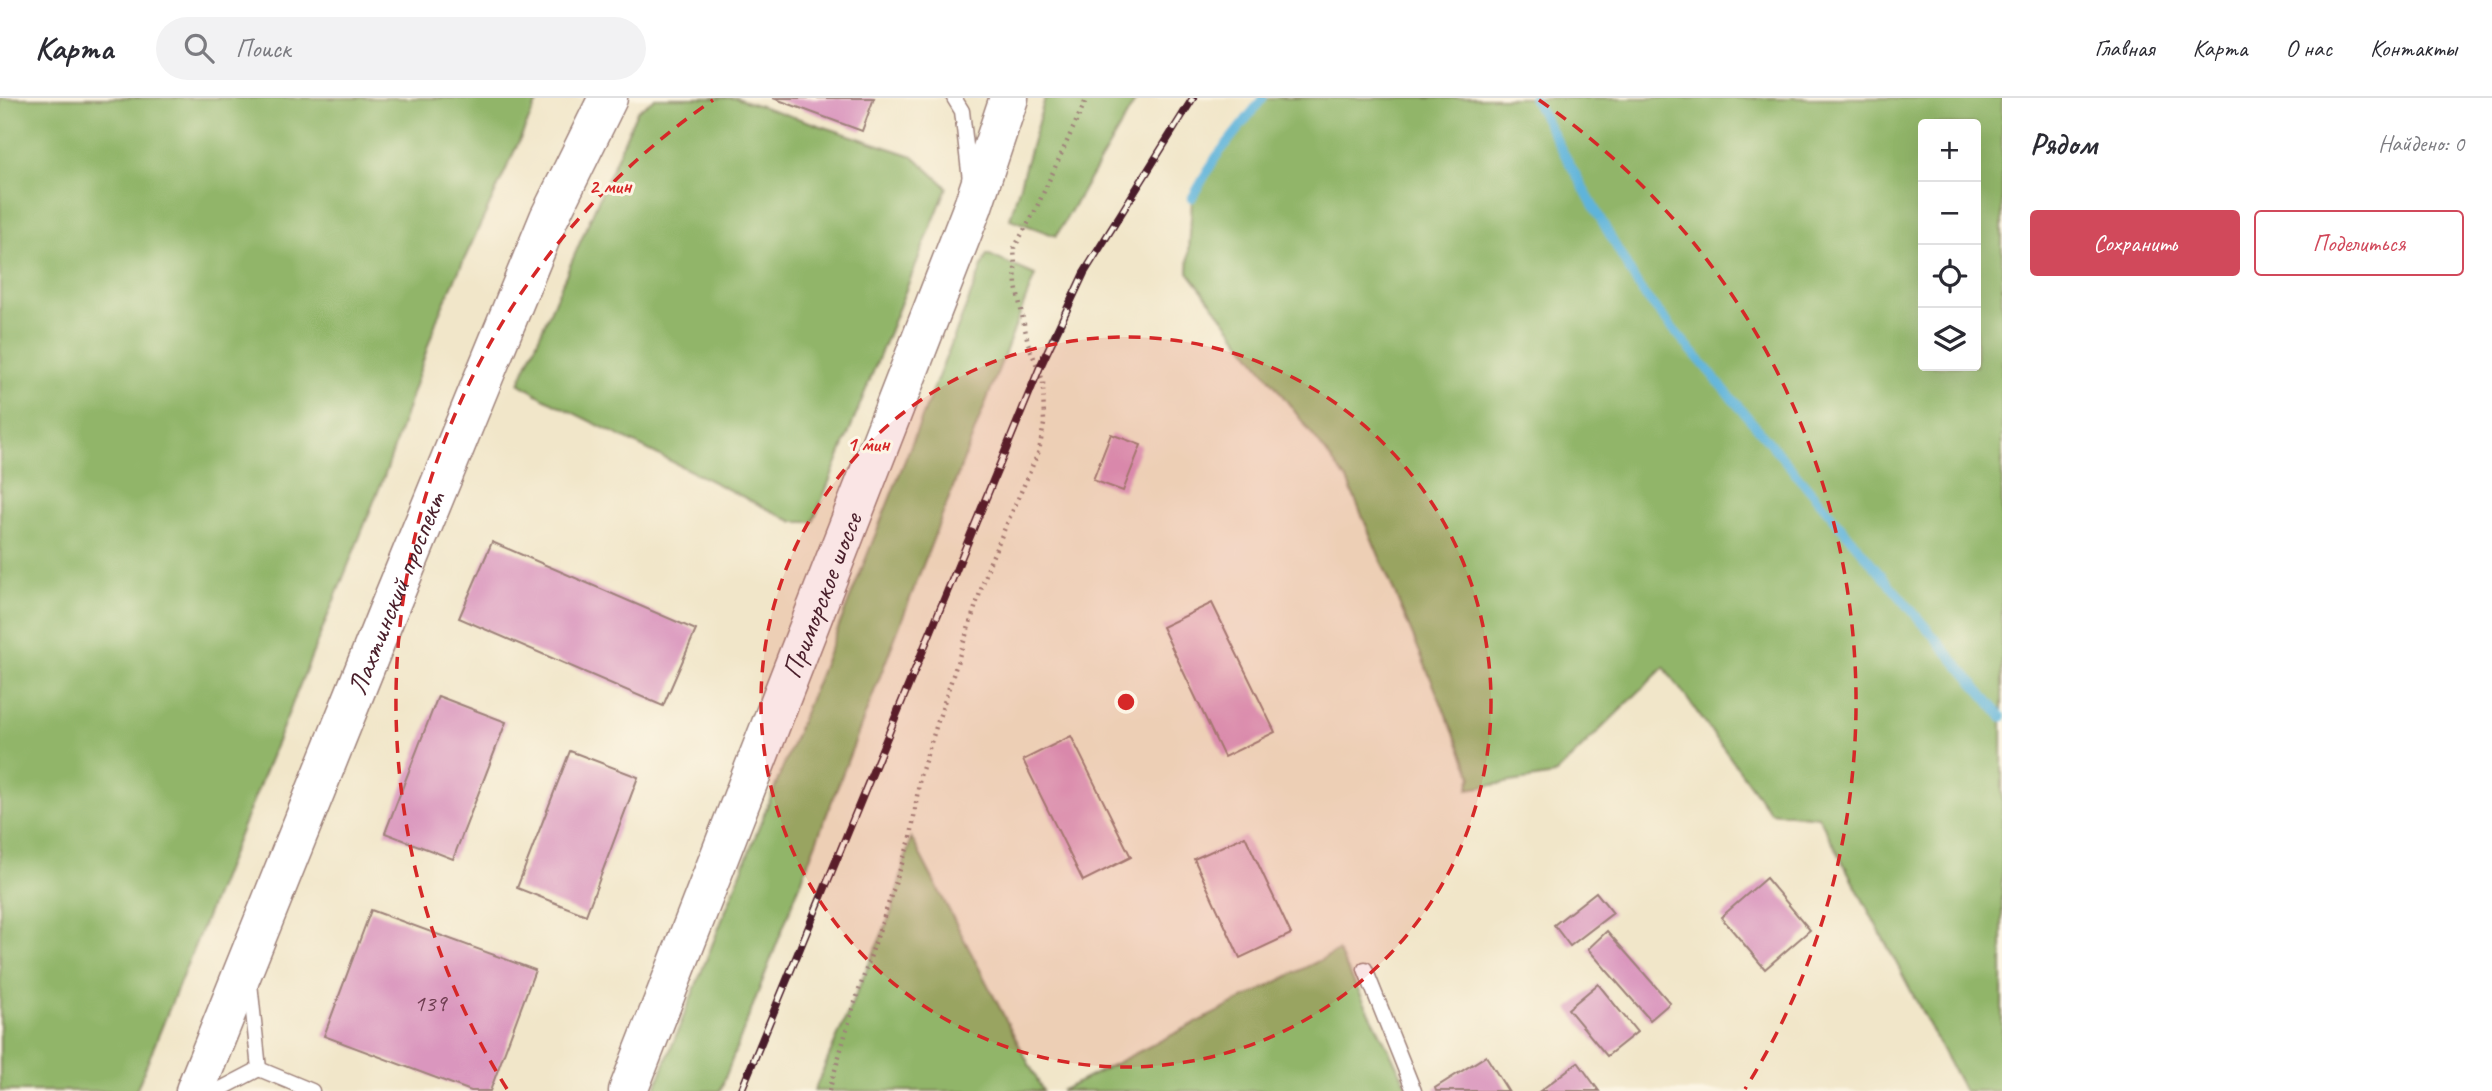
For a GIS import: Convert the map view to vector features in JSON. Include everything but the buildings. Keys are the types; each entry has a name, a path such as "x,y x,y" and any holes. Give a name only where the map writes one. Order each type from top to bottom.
{"main road":[{"name":"Лахтинский проспект","path":"195,1091 392,600 557,200 608,98"},
{"name":"Приморское шоссе","path":"628,1091 973,206 1010,98"}],"lane":[{"path":"557,200 622,98"},
{"path":"954,98 962,111 973,206"},
{"path":"248,959 258,1069"},
{"path":"1365,969 1414,1091"},
{"path":"217,1091 258,1069"},
{"path":"258,1069 312,1091"}],"path":[{"path":"829,1091 853,1008 911,837 920,776 986,575 1039,452 1044,424 1043,381 1028,343 1016,286 1014,248 1035,211 1087,98"}],"green space":[{"path":"0,98 539,98 438,316 387,469 136,1091 0,1091"},
{"path":"655,98 736,98 913,156 947,187 813,522 794,522 543,398 519,383 637,111"},
{"path":"1045,98 1137,98 1056,236 1010,219"},
{"path":"1263,98 2002,98 2002,1091 1964,1091 1819,817 1770,812 1664,667 1554,775 1468,789 1472,776 1347,480 1188,272 1192,198 1216,157"},
{"path":"987,254 1035,275 720,1091 654,1091"},
{"path":"911,837 1043,1091 814,1091 892,911"},
{"path":"1338,951 1410,1091 1061,1091"}],"waterway":[{"path":"1192,198 1216,157 1263,98"},
{"path":"1533,98 1641,291 2002,717"}],"railway":[{"path":"741,1091 1040,367 1084,273 1193,98"}]}
